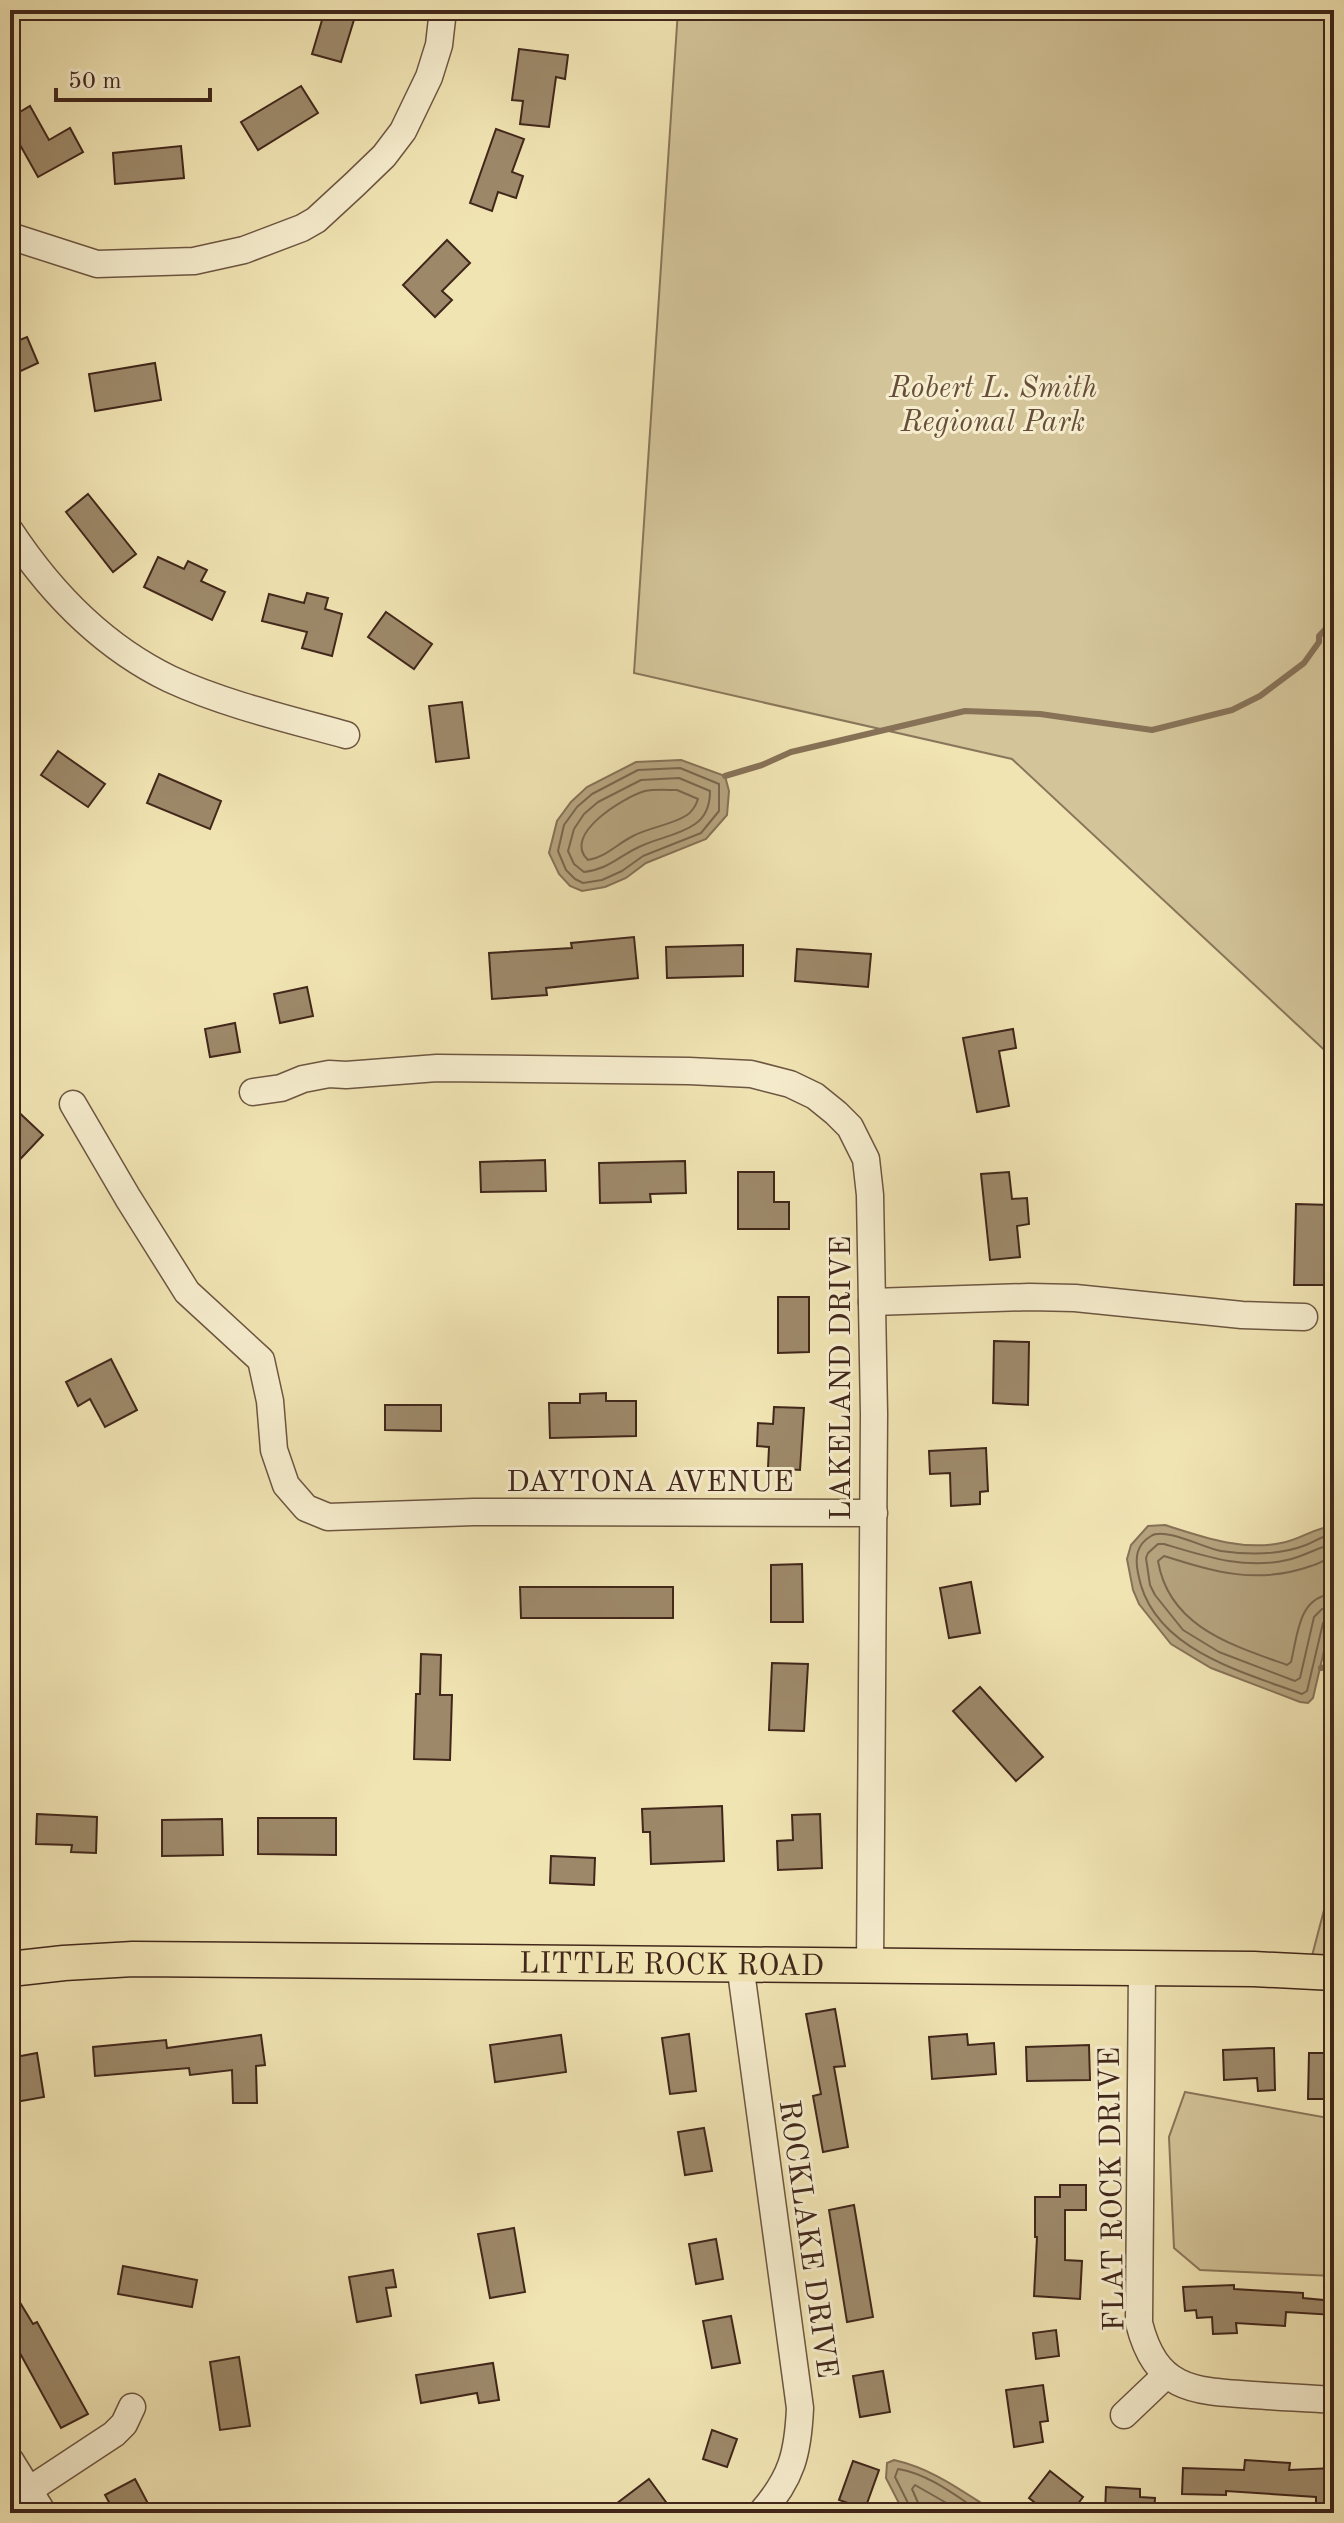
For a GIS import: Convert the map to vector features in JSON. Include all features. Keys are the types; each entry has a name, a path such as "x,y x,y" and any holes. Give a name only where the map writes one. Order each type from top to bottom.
{"main road":[{"name":"LITTLE ROCK ROAD","path":"10,1969 133,1959 1254,1969 1334,1973"}],"street":[{"path":"10,236 97,264 194,261 244,250 302,228 316,220 355,184 384,156 403,131 429,77 439,45 443,10"},
{"path":"10,531 26,556 74,612 99,635 129,655 186,685 346,735"},
{"name":"LAKELAND DRIVE","path":"253,1092 281,1088 303,1079 329,1074 437,1068 751,1074 790,1084 815,1096 850,1127 866,1159 870,1195 874,1513 870,1965"},
{"name":"DAYTONA AVENUE","path":"73,1104 187,1292 261,1360 270,1401 274,1450 286,1485 306,1508 328,1517 474,1512 874,1513"},
{"path":"872,1302 1075,1298 1242,1315 1304,1317"},
{"name":"ROCKLAKE DRIVE","path":"740,1964 800,2408 794,2461 776,2496 761,2513"},
{"name":"FLAT ROCK DRIVE","path":"1142,1968 1139,2323 1145,2346 1166,2375"},
{"path":"1124,2415 1166,2375 1193,2389 1204,2391 1334,2400"},
{"path":"29,2490 114,2434 124,2424 132,2407"},
{"path":"10,2460 43,2513"}],"green space":[{"name":"Robert L. Smith Regional Park","path":"678,10 1334,10 1334,1059 1012,759 634,673"},
{"path":"1334,1872 1334,1973 1308,1971"},
{"path":"1185,2092 1334,2119 1334,2276 1200,2270 1174,2248 1169,2137"}],"water":[{"path":"681,760 725,776 729,791 727,815 706,839 646,863 626,878 605,887 582,891 570,886 559,874 549,853 557,821 571,802 587,787 636,762"},
{"path":"1165,1525 1222,1542 1251,1545 1288,1541 1334,1526 1334,1608 1313,1698 1308,1703 1211,1668 1171,1644 1139,1604 1127,1559 1131,1545 1148,1526"},
{"path":"894,2460 935,2475 997,2513 904,2513 886,2478 887,2463"}],"building":[{"path":"325,10 357,10 341,62 312,54"},
{"path":"519,49 568,55 565,79 556,77 549,127 520,124 523,101 512,100"},
{"path":"301,86 318,113 258,150 241,122"},
{"path":"30,106 49,140 70,128 83,152 38,177 10,127 10,118"},
{"path":"496,129 524,139 512,172 523,176 516,198 498,192 492,211 470,203"},
{"path":"181,146 184,178 115,184 113,153"},
{"path":"447,240 470,263 442,291 452,300 435,317 403,285"},
{"path":"27,337 38,363 10,376 10,344"},
{"path":"155,363 161,400 95,411 89,374"},
{"path":"88,494 136,554 113,572 66,512"},
{"path":"158,557 184,569 188,561 207,570 201,581 225,592 212,620 144,587"},
{"path":"307,593 328,598 325,609 342,614 332,656 302,648 307,632 262,621 269,594 304,603"},
{"path":"386,612 432,644 414,669 368,637"},
{"path":"462,702 469,758 436,762 429,706"},
{"path":"58,751 105,784 88,807 41,775"},
{"path":"159,774 221,801 210,829 147,803"},
{"path":"634,937 638,978 546,988 547,995 492,999 489,953 572,948 571,943"},
{"path":"743,945 743,976 667,978 666,947"},
{"path":"797,949 871,954 868,987 795,981"},
{"path":"307,987 313,1016 280,1023 274,994"},
{"path":"235,1023 240,1052 210,1057 205,1029"},
{"path":"1013,1029 1016,1048 999,1051 1009,1106 977,1112 963,1038"},
{"path":"10,1104 43,1135 10,1170"},
{"path":"545,1160 546,1191 481,1192 480,1162"},
{"path":"685,1161 686,1193 650,1194 651,1202 600,1203 599,1163"},
{"path":"738,1172 774,1172 774,1202 789,1202 789,1229 738,1229"},
{"path":"1009,1172 1012,1199 1027,1198 1029,1224 1017,1226 1020,1257 990,1260 981,1174"},
{"path":"1296,1204 1330,1205 1328,1285 1294,1285"},
{"path":"778,1297 809,1297 809,1352 778,1353"},
{"path":"994,1341 1029,1342 1028,1405 993,1403"},
{"path":"111,1359 137,1410 105,1427 90,1399 78,1406 66,1382"},
{"path":"606,1393 606,1401 636,1401 636,1436 550,1438 549,1403 580,1403 580,1394"},
{"path":"385,1405 441,1405 441,1431 385,1430"},
{"path":"774,1407 804,1408 800,1470 768,1468 769,1447 757,1446 758,1423 773,1424"},
{"path":"986,1448 988,1491 980,1492 980,1504 951,1506 950,1473 930,1474 929,1451"},
{"path":"802,1564 803,1622 771,1622 771,1565"},
{"path":"971,1582 980,1633 949,1638 940,1588"},
{"path":"520,1587 673,1587 673,1618 521,1618"},
{"path":"421,1654 441,1655 440,1695 452,1695 450,1760 414,1759"},
{"path":"772,1663 808,1664 804,1731 769,1730"},
{"path":"980,1687 1043,1757 1016,1781 953,1711"},
{"path":"722,1806 724,1861 651,1864 650,1832 643,1832 642,1809"},
{"path":"37,1814 97,1817 96,1853 71,1852 72,1845 36,1844"},
{"path":"820,1814 822,1868 778,1870 777,1841 793,1840 792,1815"},
{"path":"258,1818 336,1818 336,1855 258,1854"},
{"path":"222,1819 223,1855 162,1856 162,1820"},
{"path":"551,1856 595,1858 594,1885 550,1883"},
{"path":"835,2009 845,2066 834,2067 848,2147 823,2152 813,2096 821,2094 806,2014"},
{"path":"689,2034 696,2091 670,2094 662,2038"},
{"path":"967,2034 968,2045 994,2043 996,2074 932,2079 929,2037"},
{"path":"261,2035 265,2065 256,2066 257,2103 233,2103 232,2070 190,2075 189,2068 95,2076 93,2047 166,2040 167,2048"},
{"path":"561,2035 566,2072 495,2082 490,2045"},
{"path":"1089,2045 1090,2080 1027,2081 1026,2047"},
{"path":"1274,2048 1275,2090 1258,2091 1257,2078 1224,2080 1223,2050"},
{"path":"37,2053 44,2097 10,2103 10,2058"},
{"path":"1309,2053 1334,2053 1332,2099 1308,2099"},
{"path":"704,2128 712,2171 685,2175 678,2132"},
{"path":"1060,2185 1086,2185 1086,2210 1065,2210 1065,2260 1082,2261 1080,2299 1034,2296 1037,2237 1035,2197 1060,2197"},
{"path":"854,2205 873,2317 847,2322 829,2210"},
{"path":"514,2228 525,2292 490,2298 478,2234"},
{"path":"716,2239 723,2279 696,2284 689,2244"},
{"path":"123,2266 197,2280 192,2307 118,2294"},
{"path":"393,2270 396,2287 386,2288 391,2316 357,2322 349,2277"},
{"path":"1234,2285 1234,2289 1303,2293 1303,2298 1334,2301 1334,2315 1286,2312 1285,2326 1236,2323 1237,2333 1213,2334 1212,2317 1197,2318 1196,2310 1185,2311 1183,2287"},
{"path":"10,2286 33,2324 37,2322 88,2414 61,2428 10,2335"},
{"path":"731,2316 740,2363 712,2368 703,2321"},
{"path":"1056,2330 1059,2356 1036,2359 1033,2333"},
{"path":"239,2357 250,2426 220,2430 210,2362"},
{"path":"493,2363 499,2400 479,2403 477,2393 421,2403 416,2375"},
{"path":"883,2371 890,2412 860,2417 853,2376"},
{"path":"1043,2385 1048,2421 1040,2422 1043,2442 1014,2447 1006,2390"},
{"path":"712,2430 737,2439 727,2467 703,2459"},
{"path":"1245,2460 1290,2463 1289,2470 1334,2468 1334,2505 1316,2506 1316,2497 1226,2491 1226,2495 1182,2494 1183,2468 1244,2470"},
{"path":"853,2461 879,2470 865,2509 839,2500"},
{"path":"1050,2471 1083,2497 1071,2513 1048,2513 1029,2498"},
{"path":"135,2479 153,2513 115,2513 105,2495"},
{"path":"649,2479 674,2513 604,2513"},
{"path":"1106,2487 1140,2489 1140,2497 1155,2498 1154,2513 1105,2513"}],"waterway":[{"path":"725,776 791,752 965,711 1040,714 1152,730 1232,710 1260,696 1304,663 1319,642 1319,636 1334,620"},
{"path":"1321,1668 1334,1666"}]}
